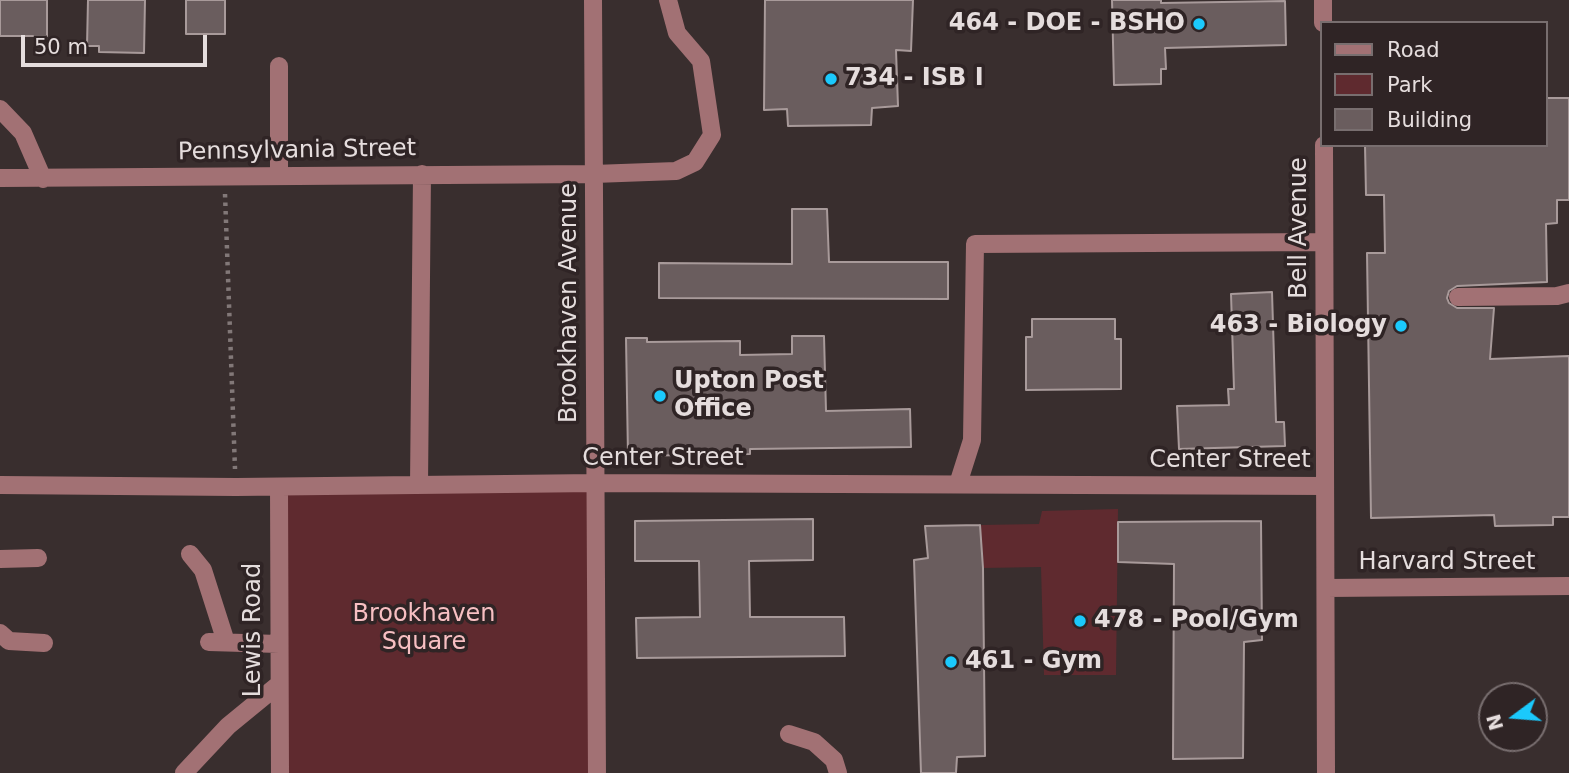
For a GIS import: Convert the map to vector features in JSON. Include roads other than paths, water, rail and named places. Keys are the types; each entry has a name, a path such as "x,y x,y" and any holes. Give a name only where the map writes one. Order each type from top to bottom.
{"street":[{"name":"Brookhaven Avenue","path":"593,0 597,773"},
{"name":"Pennsylvania Street","path":"0,178 676,172 695,162 712,135 701,61 677,33 668,0"},
{"path":"1323,0 1323,21"},
{"path":"279,66 279,176"},
{"path":"0,109 23,133 43,179"},
{"name":"Bell Avenue","path":"1324,147 1326,773"},
{"path":"419,485 422,174"},
{"path":"958,485 972,440 975,244 1324,243"},
{"path":"1458,297 1557,296 1569,293"},
{"name":"Center Street","path":"0,485 279,487 596,483 1325,486"},
{"name":"Lewis Road","path":"279,487 279,773"},
{"path":"190,554 203,570 217,642 279,644"},
{"path":"0,559 38,558"},
{"name":"Harvard Street","path":"1326,588 1569,586"},
{"path":"0,633 9,641 44,643"},
{"path":"184,773 228,726 278,685"},
{"path":"789,734 814,742 834,760 838,773"}],"place":[{"name":"464 - DOE - BSHO","path":"1199,24"},
{"name":"734 - ISB I","path":"831,79"},
{"name":"463 - Biology","path":"1401,326"},
{"name":"Upton Post Office","path":"660,396"},
{"name":"478 - Pool/Gym","path":"1080,621"},
{"name":"461 - Gym","path":"951,662"}],"park label":[{"name":"Brookhaven Square","path":"424,629"}]}
